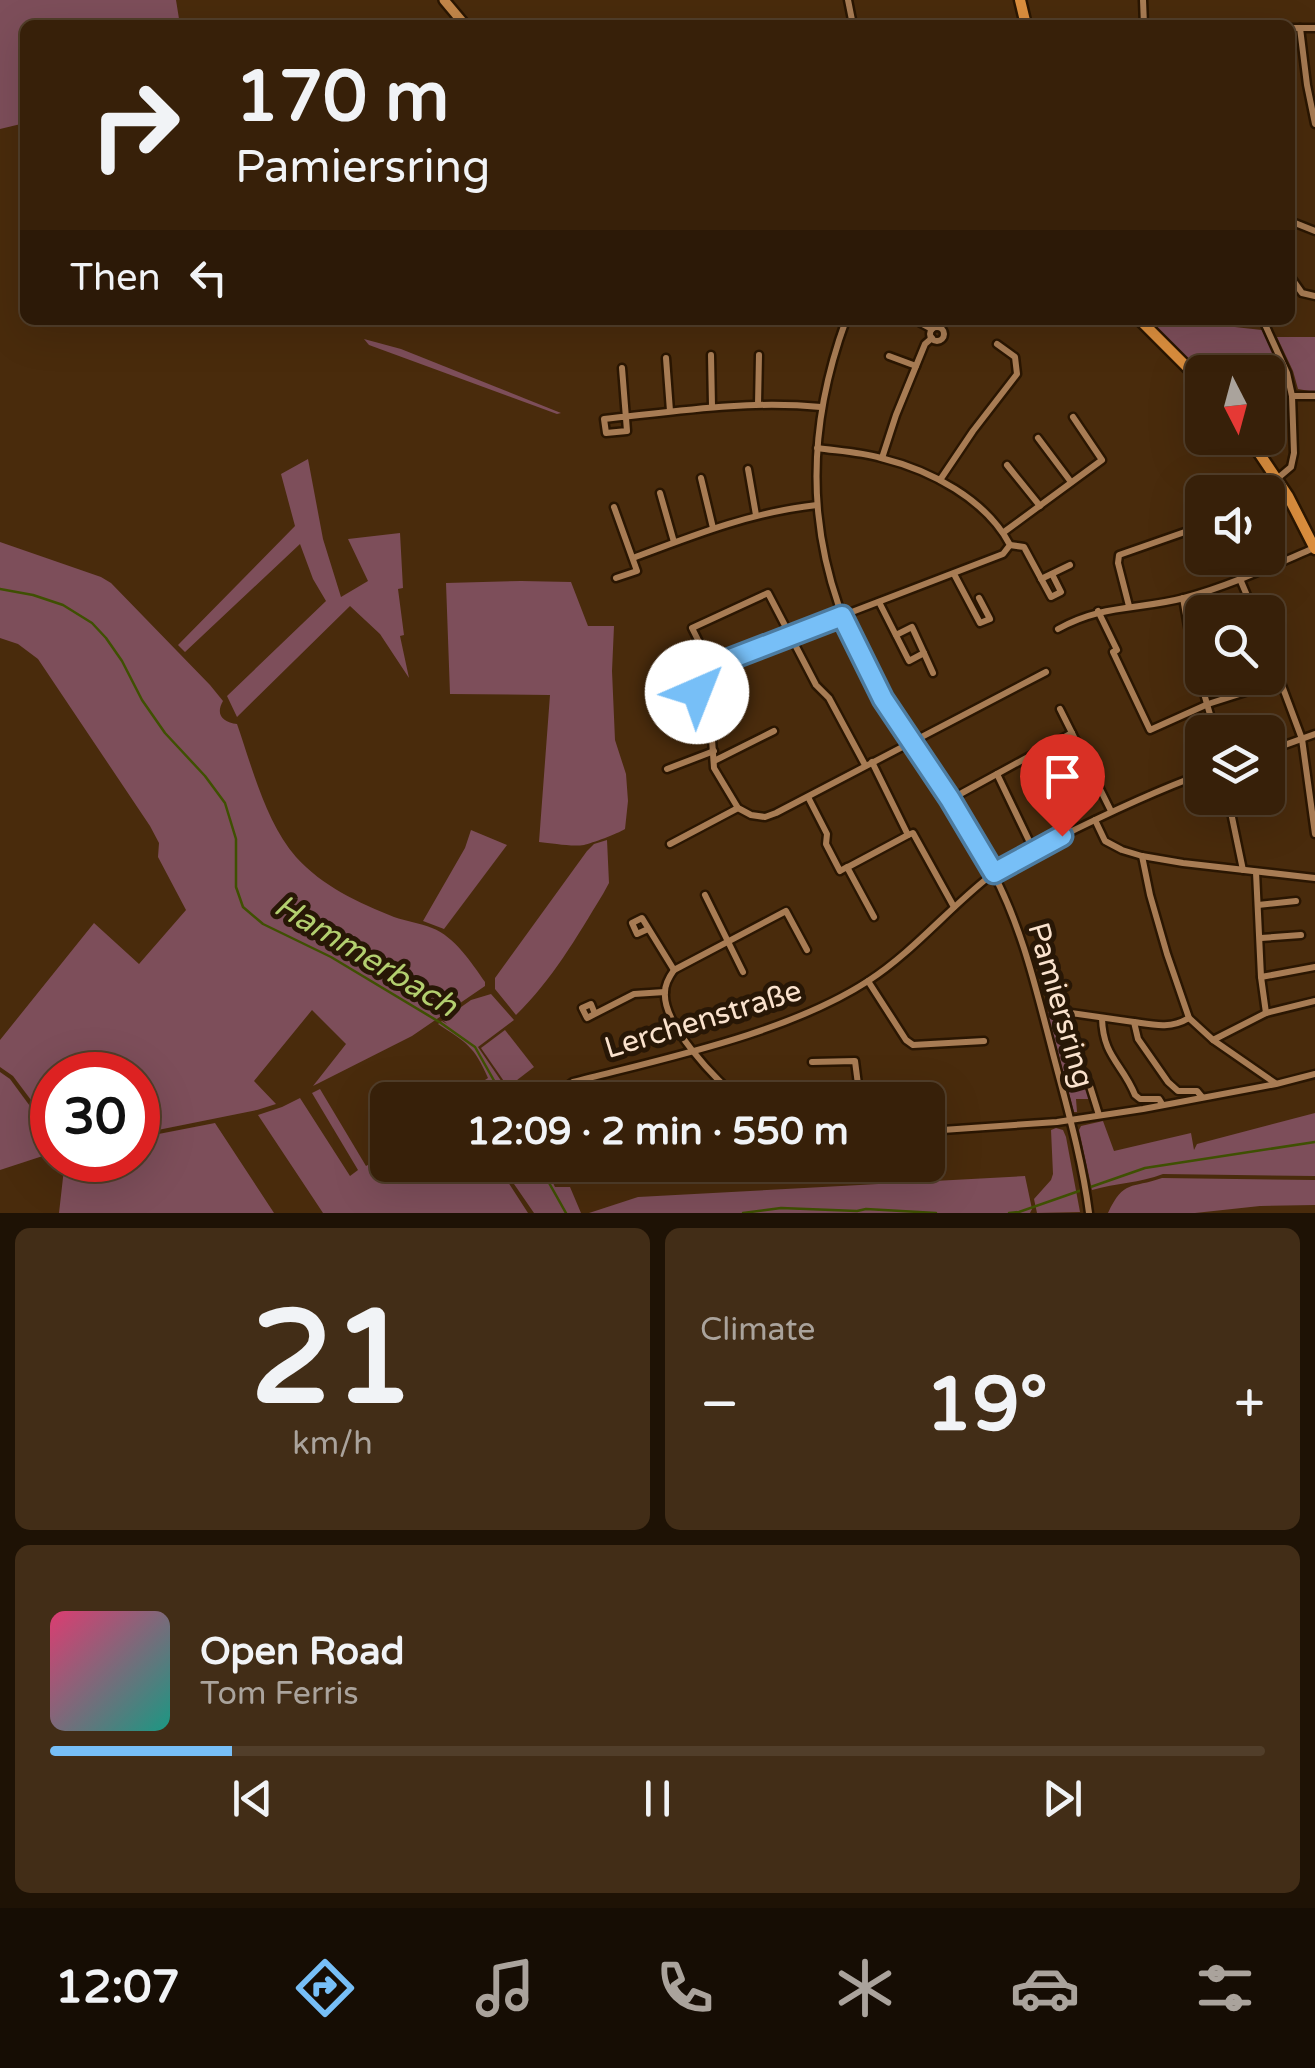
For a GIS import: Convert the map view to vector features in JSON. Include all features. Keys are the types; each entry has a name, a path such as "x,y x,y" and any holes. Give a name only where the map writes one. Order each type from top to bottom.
{"main road":[{"path":"444,0 461,20"},
{"path":"1145,325 1185,365"},
{"path":"1285,491 1315,549"}],"street":[{"path":"1295,28 1315,28"},
{"path":"1300,28 1315,124"},
{"path":"1295,283 1302,293 1315,296"},
{"name":"Pamiersring","path":"845,325 821,407 817,448 817,505 826,566 842,616 883,699 994,873 1023,943 1070,1120 1089,1213"},
{"path":"924,325 941,328 944,334 939,340 932,338"},
{"path":"1265,325 1287,373 1292,396 1294,453 1291,466 1281,475"},
{"path":"932,329 932,338"},
{"path":"882,458 925,344 932,338"},
{"path":"940,480 1018,374 1014,357 997,344"},
{"path":"712,355 712,406"},
{"path":"758,404 759,355"},
{"path":"890,356 916,366"},
{"path":"666,358 670,411"},
{"path":"622,368 626,422 712,406 781,403 821,407"},
{"path":"1292,396 1315,396"},
{"path":"1004,532 1102,460 1073,417"},
{"path":"1038,438 1072,482"},
{"path":"817,448 882,458 926,472 970,500 1004,532 1010,545"},
{"path":"1007,465 1040,506"},
{"path":"748,469 756,515"},
{"path":"701,478 712,528"},
{"path":"660,494 674,542"},
{"path":"632,558 756,515 817,505"},
{"path":"614,507 637,571 616,578"},
{"path":"1129,606 1119,554 1185,532"},
{"path":"1010,545 1004,554 712,666 703,673 697,692 712,739 714,768 738,808 764,817 1046,672"},
{"path":"1010,545 1024,547 1051,597 1061,592 1052,574"},
{"path":"1285,562 1315,549"},
{"path":"1041,579 1070,565"},
{"path":"954,574 980,623 990,618 979,598"},
{"path":"1058,630 1098,611 1183,598 1249,575"},
{"path":"1240,578 1247,595"},
{"path":"969,602 990,592"},
{"path":"712,666 692,628 768,593 816,685 829,698 908,835"},
{"path":"1183,598 1185,609"},
{"path":"878,602 909,661 924,653"},
{"path":"1098,611 1150,730 1236,695"},
{"path":"896,635 912,627 933,672"},
{"path":"654,699 666,693 697,692"},
{"path":"1285,694 1302,739 1315,834"},
{"path":"1205,695 1211,715"},
{"path":"1060,709 1111,811"},
{"path":"714,761 774,731"},
{"path":"962,793 1072,733"},
{"path":"1285,745 1315,734"},
{"path":"667,770 714,752"},
{"path":"997,774 1034,851"},
{"name":"Lerchenstraße","path":"576,1082 694,1051 818,1007 868,981 994,873 1111,811 1185,780"},
{"path":"808,796 840,871 914,832 954,907"},
{"path":"670,844 738,808"},
{"path":"1232,815 1243,870"},
{"path":"1095,820 1105,841 1142,856 1315,878"},
{"path":"1142,856 1150,895 1189,1018 1213,1040 1276,1084"},
{"path":"847,867 874,917"},
{"path":"1256,872 1266,1012"},
{"path":"704,894 743,972"},
{"path":"1258,905 1296,900"},
{"path":"719,1082 671,1016 665,992 674,970 786,911 807,950"},
{"path":"648,929 674,970"},
{"path":"1260,938 1301,935"},
{"path":"1261,977 1315,967"},
{"path":"868,981 913,1045 984,1041"},
{"path":"596,1014 634,994 665,992"},
{"path":"1213,1040 1266,1012 1315,1001"},
{"path":"1099,1115 1089,1083 1070,1052 1064,1034 1064,1012 1160,1026 1189,1018"},
{"path":"1102,1018 1107,1050 1135,1095 1140,1100 1159,1099 1162,1104"},
{"path":"1134,1022 1138,1038 1168,1082 1178,1092 1194,1091 1202,1097"},
{"path":"812,1062 855,1061 858,1082"},
{"path":"945,1130 1070,1120 1315,1074"}],"shaded area":[{"path":"0,0 176,0 179,20 20,20 20,124 0,129"},
{"path":"1152,325 1216,325 1262,330 1274,355 1185,355 1185,359"},
{"path":"1277,337 1315,337 1315,392 1298,389"},
{"path":"364,339 401,349 561,413 369,345"},
{"path":"308,459 323,539 341,597 368,581 348,539 400,533 403,588 398,589 404,635 400,636 409,678 380,634 350,606 237,717 227,696 326,601 300,544 185,652 178,645 295,526 281,474"},
{"path":"0,542 111,583 223,701 220,714 224,720 237,724 268,811 296,857 317,877 354,900 448,937 485,986 412,1036 313,1086 346,1044 312,1010 254,1081 276,1104 257,1110 160,1130 160,1052 30,1052 30,1099 13,1076 0,1067 0,1040 94,923 139,964 186,910 158,857 159,843 150,826 38,659 18,644 0,638"},
{"path":"571,582 588,626 614,626 615,740 626,774 625,829 584,845 539,842 550,695 450,694 446,583"},
{"path":"471,830 507,845 444,929 423,921 465,848"},
{"path":"607,840 609,883 563,958 516,1015 495,989 495,978 587,851"},
{"path":"491,994 514,1020 478,1047 502,1082 482,1082 488,1078 469,1046 438,1024 447,1024 443,1020 471,1000"},
{"path":"1047,1012 1061,1013 1070,1060 1091,1099 1076,1099 1077,1112 1074,1112"},
{"path":"505,1030 534,1067 514,1082 505,1082 481,1048"},
{"path":"0,1072 30,1106 30,1160 0,1170"},
{"path":"320,1089 366,1166 370,1164 370,1182 508,1182 528,1213 323,1213 258,1115 300,1098 350,1176 358,1170 312,1093"},
{"path":"1315,1113 1315,1176 1163,1174 1092,1190 1079,1130 1081,1126 1103,1121 1114,1151 1191,1133 1194,1150 1197,1144"},
{"path":"215,1123 274,1213 59,1213 63,1182 160,1182 160,1134"},
{"path":"1051,1130 1063,1130 1066,1137 1080,1212 1037,1213 1034,1199 1053,1174"},
{"path":"1025,1176 1032,1209 1030,1213 589,1213 638,1197"},
{"path":"1162,1178 1315,1180 1315,1205 1195,1213 1108,1213 1124,1190"},
{"path":"513,1182 552,1182 555,1187 570,1187 581,1213 534,1213"}],"waterway":[{"name":"Hammerbach","path":"0,589 63,605 92,623 106,638 165,733 225,803 236,839 236,887 243,907 263,924 331,957 441,1023 475,1047 495,1082"},
{"path":"1009,1213 1145,1168 1315,1142"},
{"name":"Hammerbach","path":"549,1182 566,1213"},
{"path":"743,1213 781,1208 936,1213"}],"route":[{"path":"697,692 703,673 712,666 842,616 883,699 994,873 1062,836"}]}
